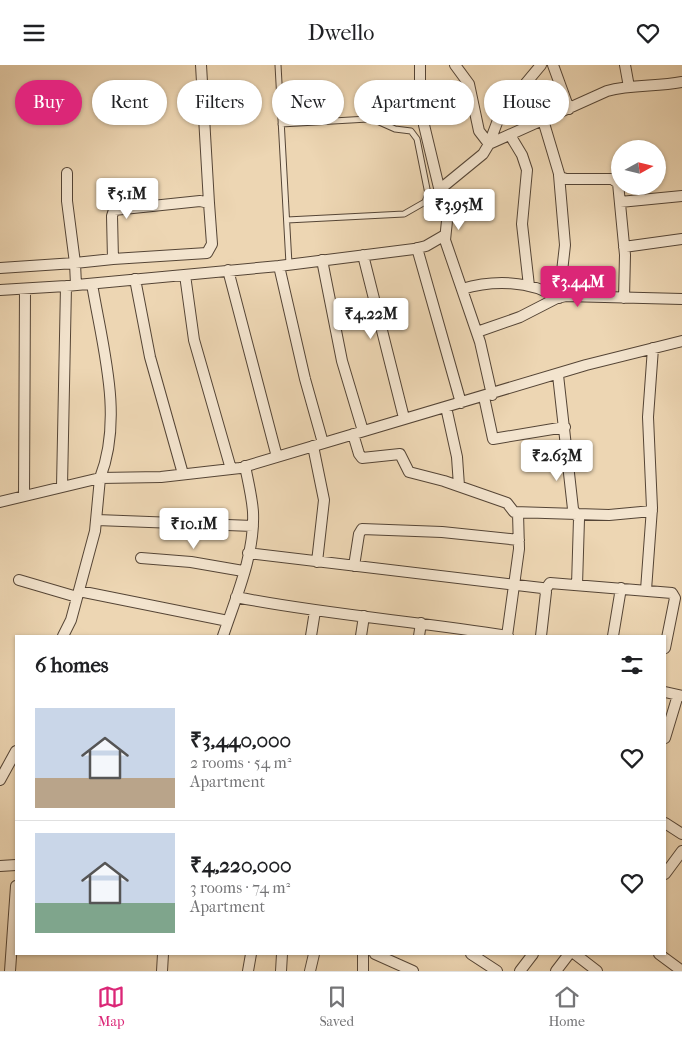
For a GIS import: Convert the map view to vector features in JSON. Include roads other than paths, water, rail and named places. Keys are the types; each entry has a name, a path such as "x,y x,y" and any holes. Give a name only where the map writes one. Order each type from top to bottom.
{"street":[{"path":"0,268 207,253 212,244 201,65"},
{"path":"420,65 422,111 447,221 446,243 477,332 494,439 565,427"},
{"path":"455,65 469,84 479,131 489,144"},
{"path":"439,190 483,154 506,107 541,65"},
{"path":"553,65 558,80"},
{"path":"625,65 630,87"},
{"path":"569,109 607,91 682,82"},
{"path":"489,144 532,125"},
{"path":"544,125 559,175 565,238 558,298"},
{"path":"510,135 522,155 527,170 522,224 529,286"},
{"path":"62,486 71,286 75,263 67,201 67,173"},
{"path":"559,175 566,179 614,179 618,183 624,247 624,298"},
{"path":"620,201 682,196"},
{"path":"113,259 112,216 114,210 200,201 209,203"},
{"path":"0,290 71,286 284,265 417,248 445,235"},
{"path":"624,247 682,239"},
{"path":"417,248 461,403"},
{"path":"363,255 404,418"},
{"path":"322,260 358,433 359,454 362,458 400,454 408,472 459,486 507,503 512,512 610,515 652,511"},
{"path":"284,265 318,444 324,500 317,562"},
{"path":"228,271 277,457"},
{"path":"185,275 194,340 231,469"},
{"path":"135,279 150,357 183,475"},
{"path":"462,289 487,283 529,286 546,290 558,298"},
{"path":"63,635 78,594 97,519 100,478 109,448 110,412 106,364 92,284"},
{"path":"24,496 25,289"},
{"path":"477,332 520,317 558,298 566,296 682,299"},
{"path":"0,502 100,478 114,476 161,477 245,466 404,418 682,341"},
{"path":"646,590 652,511 648,417 652,348"},
{"path":"558,375 565,427 572,509 579,519 577,585"},
{"path":"446,407 458,457 459,486"},
{"path":"223,635 248,553 253,526 253,511 245,466"},
{"path":"507,635 515,585 519,540 518,513"},
{"path":"97,519 253,526"},
{"path":"354,566 359,534 362,529 442,532 519,540"},
{"path":"248,553 545,590"},
{"path":"141,558 243,571"},
{"path":"19,580 78,594 228,621"},
{"path":"541,635 545,590 550,583 670,592 675,595 666,642"},
{"path":"614,635 621,588"},
{"path":"236,597 315,611 422,623 453,632 494,635"},
{"path":"311,635 315,611"},
{"path":"361,635 364,616"},
{"path":"419,635 422,623"},
{"path":"666,692 680,695 666,735"},
{"path":"0,780 15,753"},
{"path":"666,824 682,834"},
{"path":"666,873 682,851"},
{"path":"0,866 15,865"},
{"path":"10,971 15,899"},
{"path":"162,971 163,955"},
{"path":"248,971 251,955"},
{"path":"281,971 282,955"},
{"path":"310,971 314,955"},
{"path":"363,955 363,971"},
{"path":"377,955 413,971"},
{"path":"473,955 497,971"},
{"path":"520,971 532,955"},
{"path":"556,971 568,955"},
{"path":"576,955 598,971"},
{"path":"660,955 682,971"}],"lane":[{"path":"278,65 279,80"},
{"path":"287,220 404,214 425,202 428,194 416,139 412,131 394,129 368,119 344,120"},
{"path":"281,125 287,220 284,265"}]}
